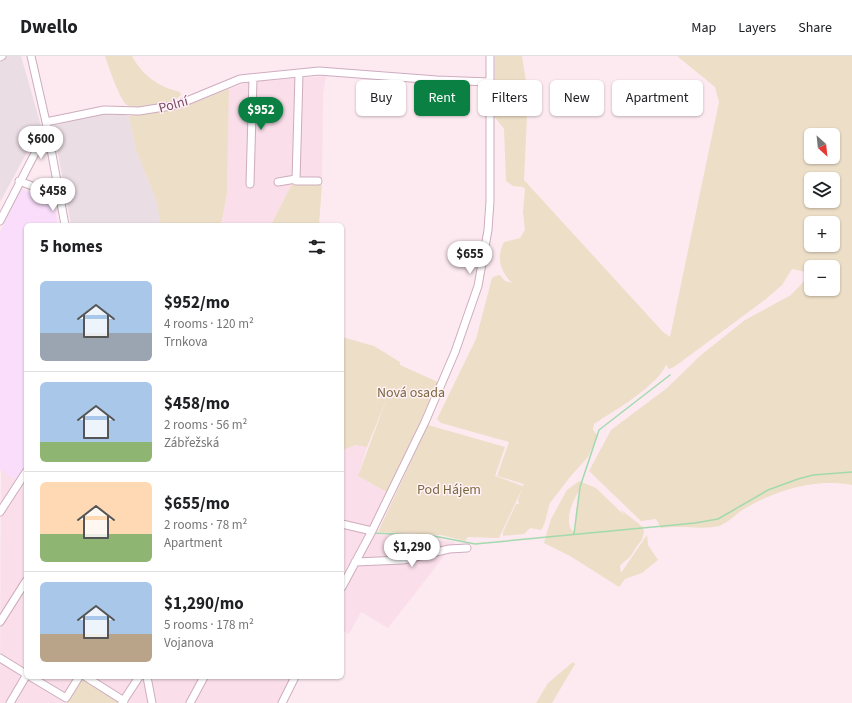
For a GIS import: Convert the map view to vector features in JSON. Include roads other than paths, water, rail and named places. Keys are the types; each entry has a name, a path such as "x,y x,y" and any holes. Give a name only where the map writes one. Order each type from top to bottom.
{"street":[{"path":"31,56 46,122 64,223"},
{"path":"490,56 490,80"},
{"name":"Polní","path":"46,122 104,110 139,111 177,105 240,79 328,71 437,80 478,82"},
{"path":"296,179 299,74"},
{"path":"250,184 253,79"},
{"path":"344,583 398,478 455,352 478,286 488,230 490,200 490,116"},
{"path":"0,221 47,130"},
{"path":"278,182 296,179 296,181 318,181"},
{"path":"19,182 59,196"},
{"path":"0,512 24,475"},
{"path":"344,524 372,531"},
{"path":"355,562 403,560 449,549 466,548"},
{"path":"0,622 24,585"},
{"path":"0,658 24,674"},
{"path":"10,703 24,678"},
{"path":"34,679 66,698 78,679"},
{"path":"89,679 123,702 138,679"},
{"path":"147,679 152,703"},
{"path":"190,703 203,679"},
{"path":"282,703 294,679"}],"waterway":[{"path":"574,534 580,487 599,430 670,375"},
{"path":"373,533 434,536 475,544 695,523 718,519 768,490 798,479 813,475 852,472"}],"park label":[{"name":"Nová osada","path":"411,392"},
{"name":"Pod Hájem","path":"449,489"}]}
